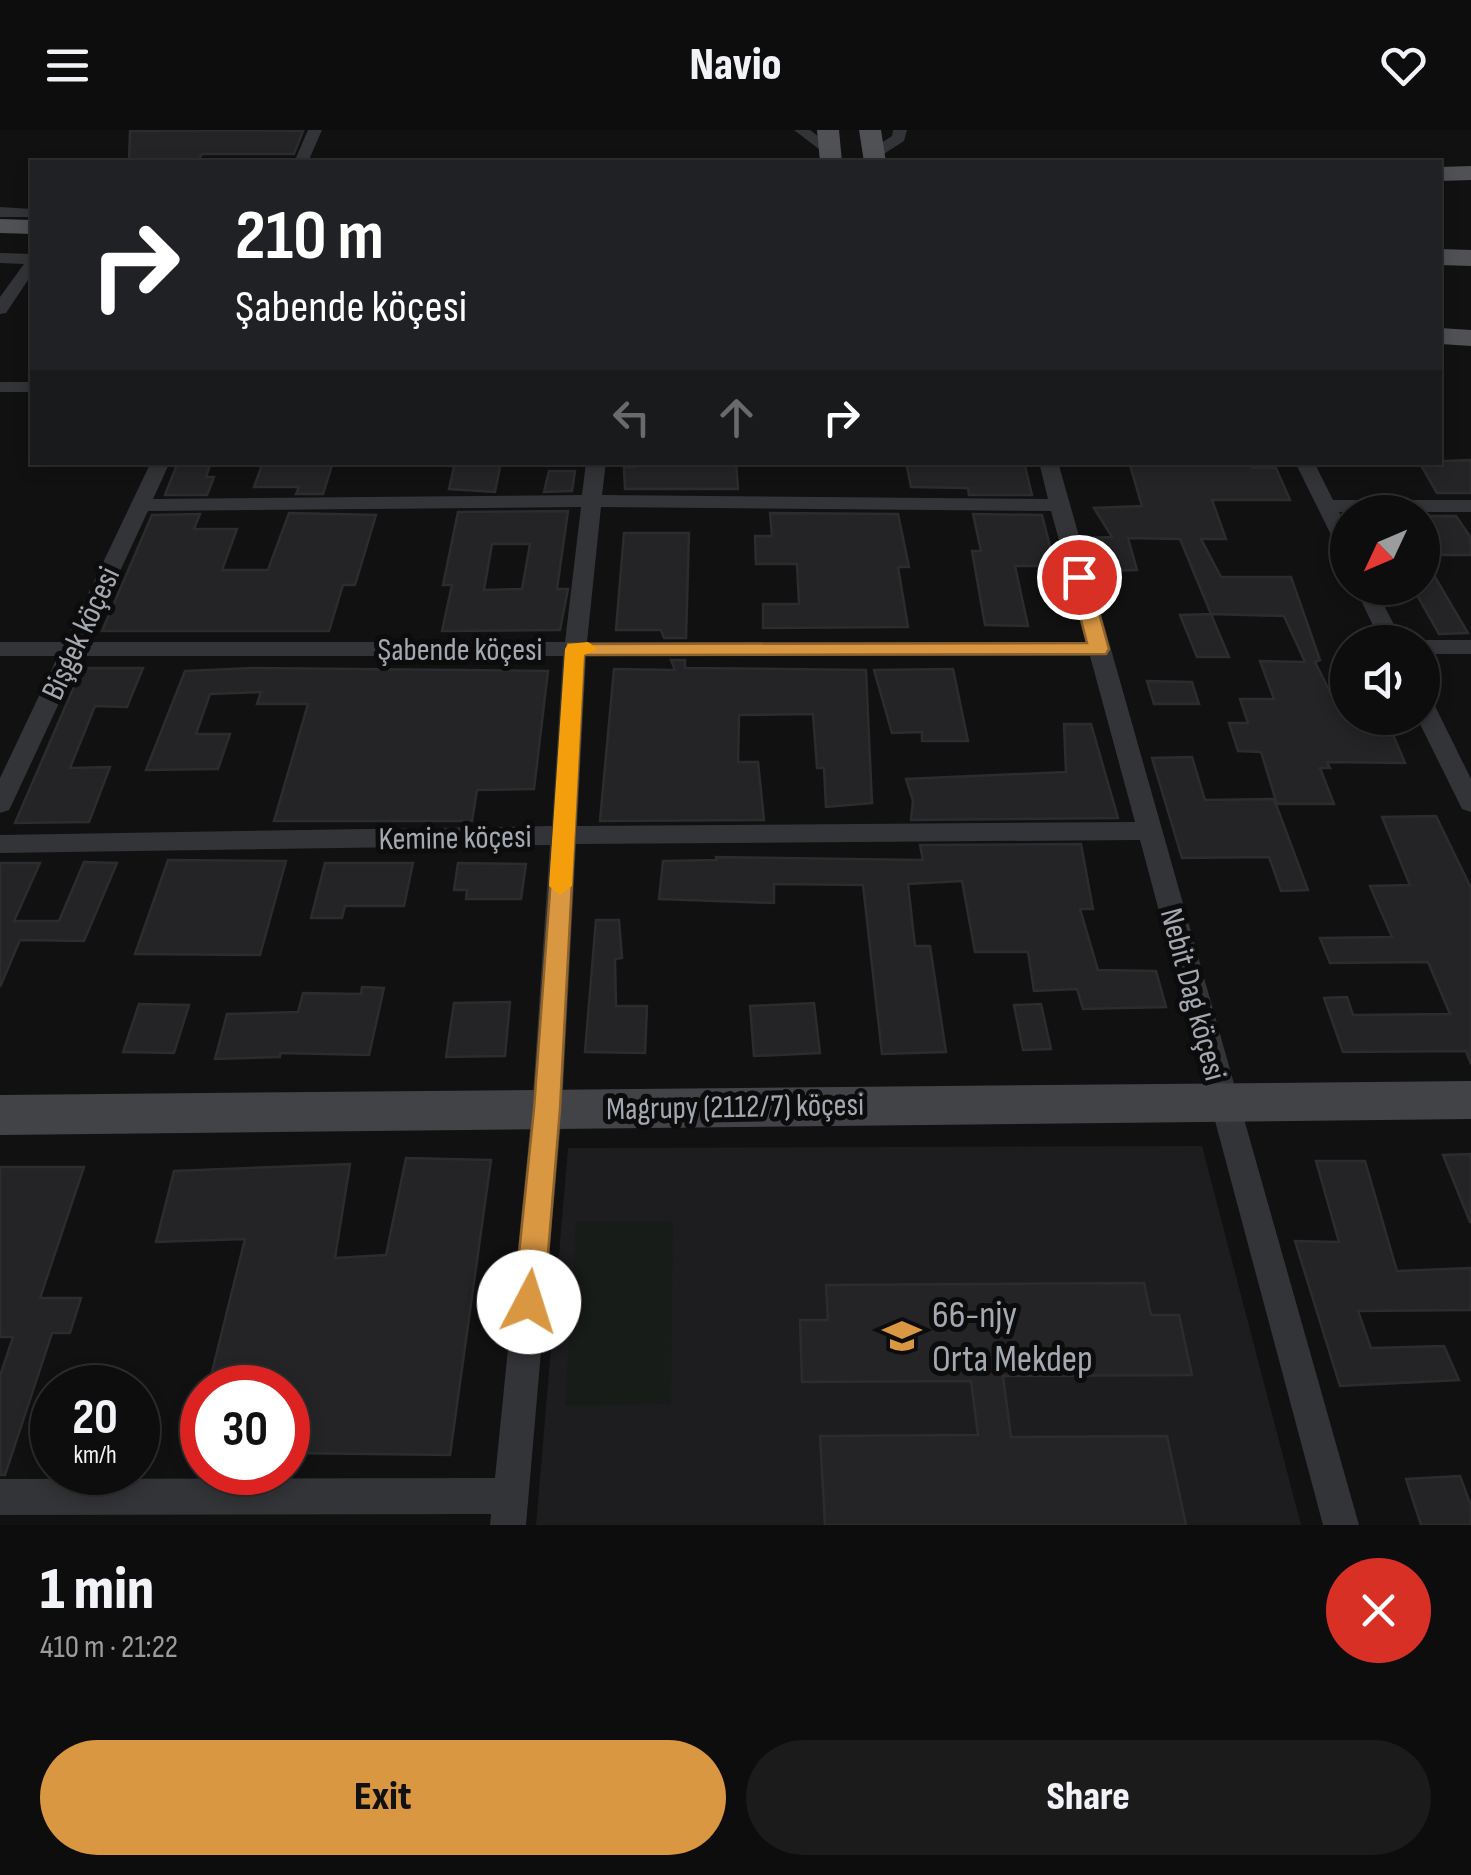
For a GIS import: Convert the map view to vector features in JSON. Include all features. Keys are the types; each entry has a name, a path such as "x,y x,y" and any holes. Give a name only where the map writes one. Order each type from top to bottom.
{"main road":[{"path":"1442,174 1471,173"},
{"path":"0,226 30,226"},
{"path":"1442,243 1471,243"},
{"path":"0,245 30,246"},
{"path":"1442,257 1471,258"},
{"path":"1442,336 1471,338"}],"street":[{"path":"301,160 315,130"},
{"path":"802,130 829,147"},
{"path":"873,149 900,138 900,130"},
{"path":"0,212 30,213"},
{"path":"0,258 30,261"},
{"path":"0,309 30,264"},
{"path":"0,388 30,388"},
{"name":"Bişgek köçesi","path":"0,804 160,465"},
{"path":"0,1497 509,1511 547,1109 575,649 596,465"},
{"name":"Nebit Dag köçesi","path":"1049,465 1341,1525"},
{"path":"1305,465 1330,516"},
{"path":"141,505 590,500 1059,505"},
{"path":"1325,506 1471,506"},
{"path":"1440,647 1471,647"},
{"name":"Şabende köçesi","path":"0,648 1099,649"},
{"path":"1438,735 1471,802"},
{"name":"Kemine köçesi","path":"0,844 1149,831"},
{"name":"Magrupy (2112/7) köçesi","path":"0,1114 1471,1100"}],"shaded area":[{"name":"66-njy Orta Mekdep","path":"1202,1146 1301,1525 536,1525 568,1148"},
{"path":"673,1221 671,1404 565,1406 576,1222"}],"building":[{"path":"130,131 303,131 294,154 202,154 198,160 129,160"},
{"path":"1471,460 1471,493 1437,493 1421,465 1442,465 1442,461"},
{"path":"177,465 210,465 206,477 214,477 207,495 165,495"},
{"path":"262,465 332,465 323,494 296,494 299,487 254,487"},
{"path":"454,465 500,465 495,492 449,489"},
{"path":"736,465 738,489 625,489 624,467"},
{"path":"907,465 1025,465 1032,495 969,495 968,488 911,487"},
{"path":"1130,465 1276,468 1290,500 1212,500 1226,539 1201,539 1221,577 1291,577 1320,660 1315,662 1330,692 1330,735 1393,735 1405,763 1327,762 1330,768 1320,768 1334,804 1277,804 1261,752 1238,751 1229,723 1248,723 1240,699 1274,699 1260,661 1305,662 1284,616 1211,614 1180,539 1128,538 1137,570 1099,571 1088,538 1112,537 1094,508 1142,506"},
{"path":"549,471 575,471 572,491 544,492"},
{"path":"568,511 557,589 568,589 560,630 442,631 452,585 443,585 458,512","holes":["492,544 530,544 522,589 484,590"]},
{"path":"289,513 376,515 355,585 343,585 329,631 102,631 152,515 200,514 194,529 237,529 222,570 268,570"},
{"path":"770,513 898,514 909,567 898,567 908,627 763,628 763,604 799,604 797,564 756,564 755,536 772,536"},
{"path":"973,514 1042,515 1055,566 1015,566 1028,626 985,625 972,551 981,551"},
{"path":"1440,516 1456,516 1471,538 1471,555 1440,555"},
{"path":"624,533 689,533 686,638 664,638 661,630 616,630"},
{"path":"1440,586 1468,633 1440,634 1440,625 1434,625 1423,605 1440,605"},
{"path":"1211,614 1229,657 1197,657 1180,615"},
{"path":"671,660 685,660 685,668 866,670 872,803 826,807 824,768 817,768 813,714 739,715 738,762 758,762 764,820 600,821 614,669 675,670"},
{"path":"82,668 143,668 127,707 95,706 70,768 110,767 89,822 15,823"},
{"path":"953,669 968,741 922,741 922,732 892,733 874,670"},
{"path":"185,671 548,671 534,789 477,790 472,821 274,821 308,704 257,704 261,692 210,694 196,734 230,734 218,769 146,770"},
{"path":"1147,681 1192,682 1199,704 1154,704"},
{"path":"1064,724 1091,724 1118,818 911,820 913,801 906,779 1066,772"},
{"path":"1192,757 1205,800 1274,799 1308,890 1281,891 1269,857 1182,858 1152,758"},
{"path":"1436,816 1471,888 1471,1064 1466,1051 1343,1052 1324,998 1347,997 1353,1015 1450,1014 1428,962 1330,963 1320,938 1392,937 1370,886 1410,885 1382,817"},
{"path":"1081,844 1093,909 1080,909 1098,970 1156,971 1166,1007 1083,1009 1077,989 1034,991 1028,952 975,952 962,881 908,884 915,946 930,946 946,1052 882,1054 863,885 774,884 774,903 659,899 663,861 717,860 716,857 923,860 920,845"},
{"path":"168,860 286,861 260,955 135,954"},
{"path":"84,862 117,863 84,941 20,940 0,987 0,863 40,863 14,921 59,921"},
{"path":"325,863 413,863 404,906 345,906 342,918 311,918"},
{"path":"458,863 526,864 521,899 466,899 467,890 454,890"},
{"path":"596,920 619,920 622,958 615,959 616,1006 647,1006 645,1053 585,1052"},
{"path":"362,987 384,988 369,1055 280,1053 280,1057 215,1059 227,1014 298,1012 303,993 361,994"},
{"path":"510,1002 505,1056 446,1057 454,1003"},
{"path":"814,1003 820,1053 754,1056 750,1006"},
{"path":"139,1004 189,1005 174,1053 123,1052"},
{"path":"1041,1004 1051,1049 1023,1050 1014,1005"},
{"path":"1471,1154 1471,1222 1470,1222 1443,1155"},
{"path":"406,1158 491,1160 450,1455 310,1453 310,1365 214,1365 245,1239 156,1242 174,1171 350,1164 335,1258 386,1255"},
{"path":"1316,1161 1365,1161 1397,1271 1471,1268 1471,1310 1358,1311 1371,1348 1444,1346 1459,1380 1340,1386 1295,1241 1339,1242"},
{"path":"0,1167 84,1167 40,1298 81,1298 70,1333 52,1333 41,1365 30,1365 30,1399 5,1475 0,1475 0,1376 13,1337 0,1337"},
{"path":"1144,1283 1151,1315 1179,1315 1192,1375 1003,1376 1011,1437 1167,1436 1186,1525 825,1525 820,1436 978,1435 971,1381 802,1382 800,1320 828,1320 826,1285"},
{"path":"1460,1476 1471,1506 1471,1525 1421,1525 1406,1479"}],"slow traffic":[{"path":"560,886 575,649 588,649"}],"place":[{"name":"66-njy Orta Mekdep","path":"902,1336"}],"route":[{"path":"529,1302 547,1109 575,649 1099,649 1079,577"}]}
